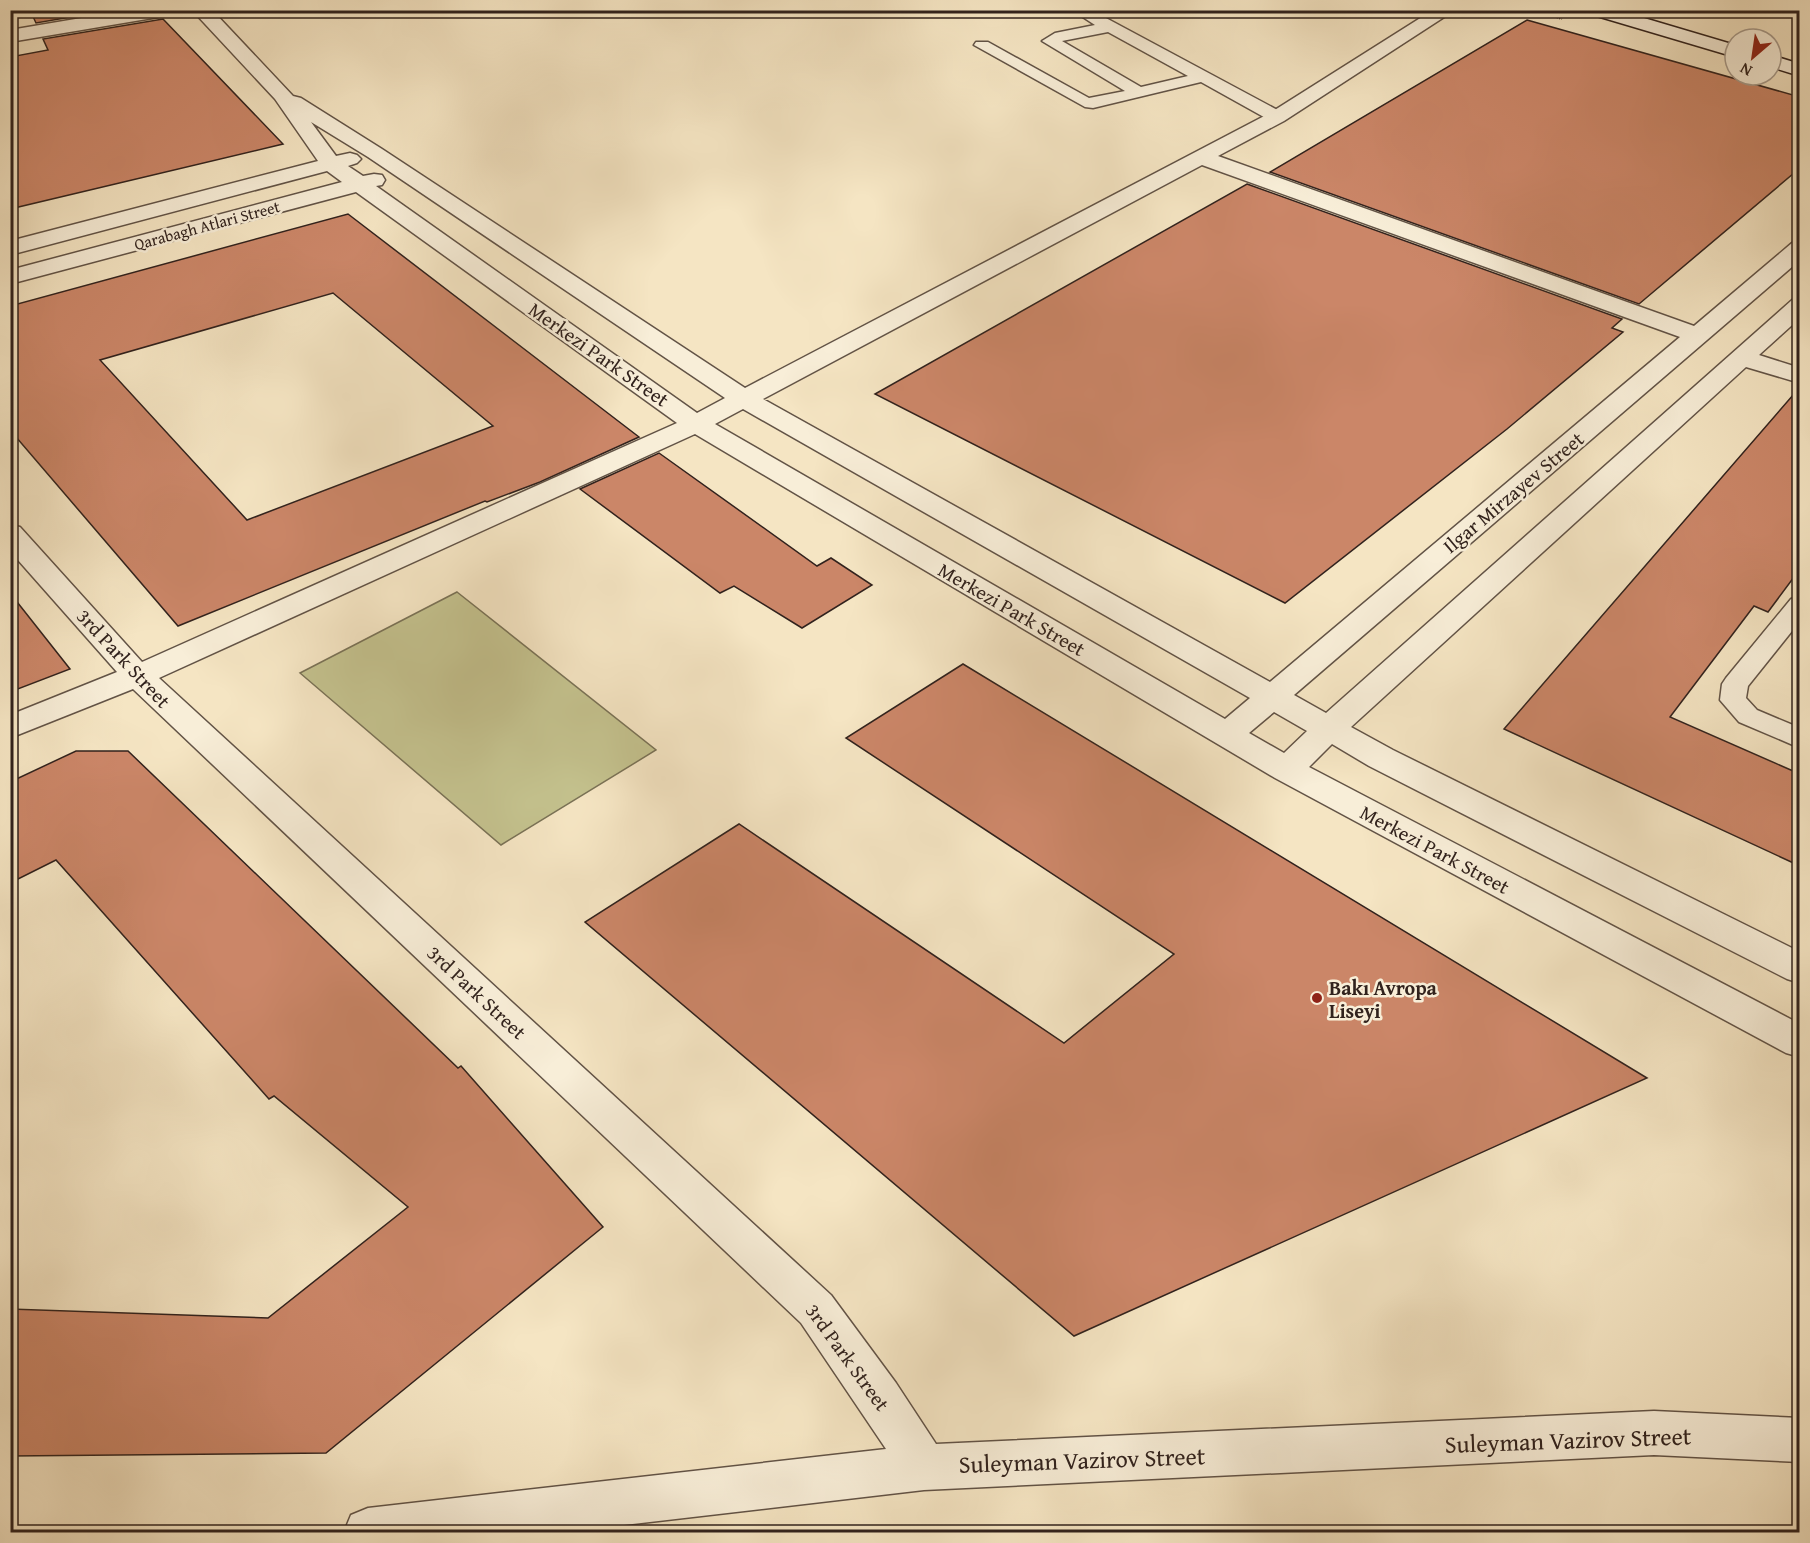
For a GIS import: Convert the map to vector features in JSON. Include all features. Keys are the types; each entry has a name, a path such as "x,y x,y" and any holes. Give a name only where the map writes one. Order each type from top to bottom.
{"street":[{"path":"10,36 165,10"},
{"name":"Merkezi Park Street","path":"201,10 282,95 331,164 696,424 1287,770 1800,1042"},
{"path":"10,727 137,676 696,424 1203,158 1277,117 1446,10"},
{"path":"1596,10 1723,47"},
{"path":"1641,10 1723,34"},
{"path":"1783,51 1800,56"},
{"path":"1783,65 1800,70"},
{"name":"Merkezi Park Street","path":"282,95 404,172 744,399 1328,729 1800,969"},
{"name":"Qarabagh Atlari Street","path":"10,248 375,153"},
{"path":"1203,158 1697,335"},
{"name":"Qarabagh Atlari Street","path":"10,277 404,172"},
{"name":"Ilgar Mirzayev Street","path":"1227,735 1800,248"},
{"path":"1287,770 1328,729 1800,305"},
{"path":"1742,358 1800,376"},
{"name":"3rd Park Street","path":"10,533 137,676 816,1309 880,1398 924,1467"},
{"name":"Suleyman Vazirov Street","path":"368,1533 547,1522 924,1467 1654,1433 1800,1440"}],"lane":[{"path":"1078,10 1277,117"},
{"path":"1110,27 1052,38 1050,41 1139,92"},
{"path":"982,45 1084,102 1093,103 1203,77"},
{"path":"1800,604 1735,684 1733,700 1748,716 1800,740"}],"shaded area":[{"path":"457,592 656,750 501,845 300,673"}],"building":[{"path":"30,10 112,10 36,23"},
{"path":"163,19 283,144 10,209 10,57 48,50 43,39"},
{"path":"1527,20 1723,75 1723,87 1765,87 1800,97 1800,168 1639,304 1270,172"},
{"path":"1247,184 1622,319 1612,328 1623,332 1507,429 1285,603 875,394"},
{"path":"348,214 639,437 540,482 485,501 178,626 10,430 10,306","holes":["333,293 493,426 247,520 100,360"]},
{"path":"1800,387 1800,569 1768,612 1754,606 1670,717 1800,774 1800,866 1504,729"},
{"path":"659,453 817,566 831,558 872,585 802,628 734,586 720,593 580,489"},
{"path":"10,593 70,669 10,692"},
{"name":"Bakı Avropa Liseyi","path":"963,664 1647,1078 1074,1336 585,922 739,824 1064,1043 1174,954 846,738"},
{"path":"76,751 128,751 458,1068 461,1066 603,1227 326,1453 10,1456 10,1309 268,1318 408,1207 274,1096 269,1099 56,860 10,883 10,782"}],"place":[{"name":"Bakı Avropa Liseyi","path":"1317,998"}]}
